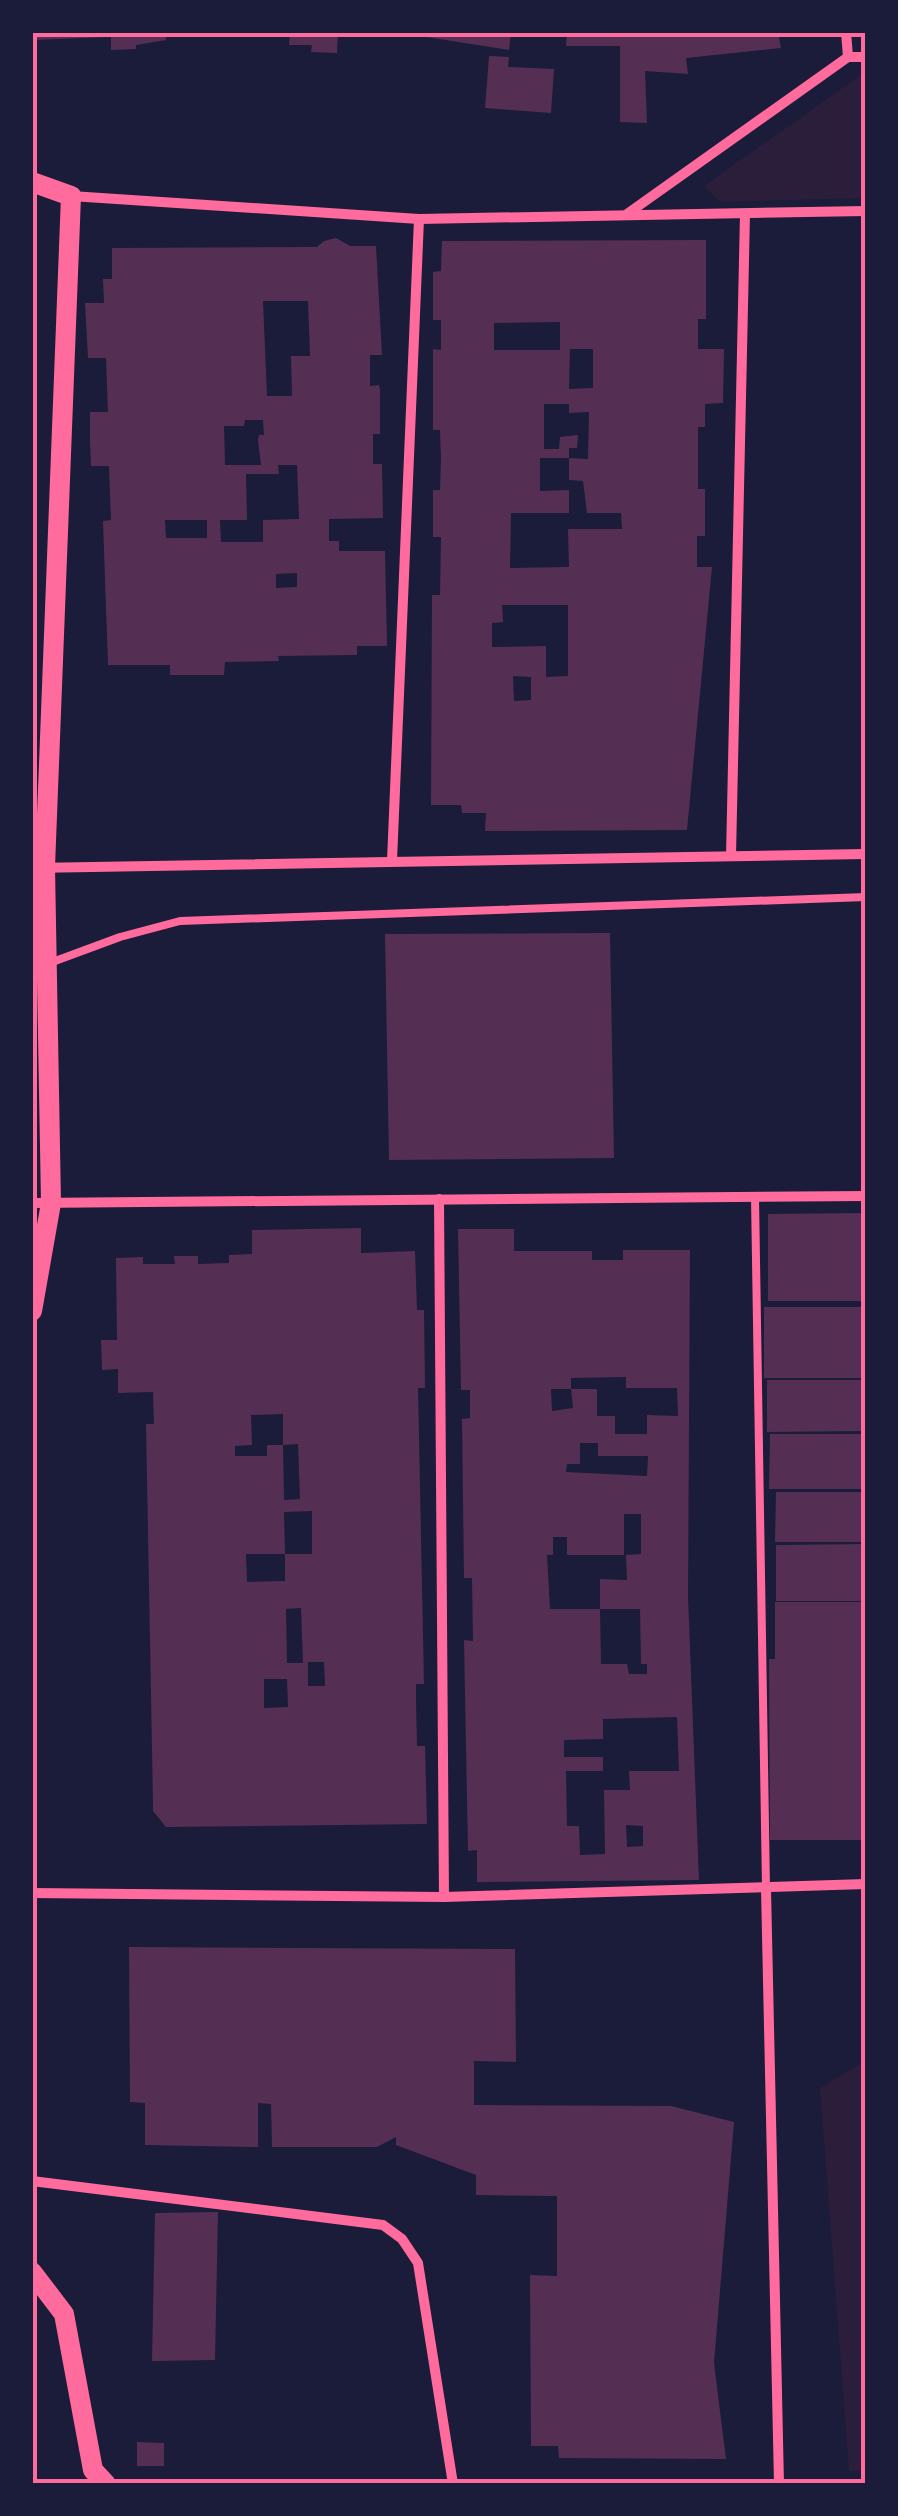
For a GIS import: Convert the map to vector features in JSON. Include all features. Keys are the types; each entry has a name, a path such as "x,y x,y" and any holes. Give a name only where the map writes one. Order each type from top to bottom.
{"main road":[{"path":"32,182 71,196 38,868 46,965 42,1203 32,1312"},
{"path":"32,2272 64,2314 92,2470 106,2484"}],"street":[{"path":"846,32 848,57"},
{"path":"625,216 848,57 866,56"},
{"path":"71,196 418,220 866,212"},
{"path":"731,856 745,214"},
{"path":"392,861 418,220"},
{"path":"38,868 866,854"},
{"path":"42,1203 866,1196"},
{"path":"439,1199 444,1897"},
{"path":"32,1893 444,1897 866,1884"},
{"path":"766,1889 779,2484"},
{"path":"32,2181 383,2226 402,2240 418,2263 453,2484"}],"lane":[{"path":"46,965 120,937 180,921 866,897"},
{"path":"754,1197 766,1889"}],"shaded area":[{"path":"865,72 865,198 720,202 704,186"},
{"path":"865,2061 866,2471 849,2471 820,2088"}],"building":[{"path":"32,32 166,32 166,40 136,45 136,49 111,50 111,37 32,40"},
{"path":"290,32 338,32 337,53 311,52 312,45 289,45"},
{"path":"395,32 511,32 509,50"},
{"path":"567,32 778,32 781,48 686,58 688,74 645,71 647,123 620,122 620,46 566,46"},
{"path":"489,56 509,57 508,67 554,69 551,113 485,108"},
{"path":"336,238 350,246 376,246 382,355 370,355 370,386 379,385 380,390 380,434 373,434 373,464 382,464 383,518 329,519 329,541 339,541 339,551 385,551 387,646 357,646 357,655 278,656 279,661 225,662 224,675 170,675 170,665 108,665 103,521 111,520 109,466 91,466 90,440 90,412 108,412 106,358 88,358 85,303 104,303 103,279 112,279 112,248 317,247","holes":["263,301 308,301 310,356 291,356 292,396 267,396","245,420 263,420 264,435 259,435 258,440 261,465 225,465 224,426 244,426","278,465 297,465 299,519 263,520 263,542 221,542 220,520 247,520 246,474 279,474","165,520 207,520 207,538 166,538","297,573 297,587 276,588 276,574"]},
{"path":"706,240 706,319 698,319 698,349 724,349 723,403 705,404 705,427 698,427 698,489 705,489 705,536 697,536 697,567 712,567 687,830 485,831 486,813 462,813 461,805 431,805 432,595 440,595 441,537 433,537 433,490 440,490 441,459 440,430 433,430 433,349 441,350 441,320 433,320 433,272 441,271 442,241","holes":["560,322 560,350 494,350 494,323","570,349 593,349 593,388 569,389","544,404 569,404 569,413 589,412 588,459 569,458 569,448 577,448 578,435 560,437 559,449 544,449","540,458 569,458 569,480 583,481 587,513 621,513 622,529 568,529 569,567 510,568 511,513 569,513 569,490 540,491","502,605 568,605 568,676 546,677 546,646 492,647 492,623 503,622","513,676 531,677 531,700 514,701"]},
{"path":"610,933 614,1158 389,1160 385,934"},
{"path":"866,1213 866,1301 768,1301 768,1214"},
{"path":"361,1228 361,1253 415,1251 417,1310 424,1310 425,1388 418,1388 424,1684 416,1684 416,1700 417,1746 425,1746 427,1824 166,1827 153,1811 146,1424 154,1424 153,1392 118,1393 118,1369 102,1370 101,1340 117,1340 116,1258 143,1257 143,1264 175,1264 174,1256 198,1256 198,1264 229,1263 229,1255 252,1254 252,1230","holes":["283,1414 283,1445 267,1445 267,1456 235,1456 235,1446 252,1445 251,1415","298,1444 300,1499 284,1500 283,1445","312,1511 312,1554 285,1554 284,1512","246,1554 285,1554 285,1581 247,1582","301,1608 303,1663 287,1663 286,1609","308,1662 324,1662 325,1686 308,1686","264,1679 287,1679 288,1707 264,1708"]},
{"path":"458,1229 514,1229 514,1251 592,1251 592,1260 623,1260 623,1250 690,1250 688,1597 699,1880 477,1882 477,1850 468,1851 464,1640 473,1641 472,1578 464,1578 462,1419 470,1418 470,1390 461,1390","holes":["626,1377 626,1388 677,1388 678,1416 647,1415 647,1434 615,1434 615,1416 597,1416 597,1389 571,1389 571,1378","551,1389 571,1389 573,1408 552,1411","580,1443 598,1443 598,1456 648,1456 647,1476 566,1472 567,1464 580,1464","624,1514 641,1514 641,1554 626,1555 627,1580 600,1579 600,1609 550,1609 547,1555 553,1555 553,1537 567,1537 567,1555 624,1555","600,1609 640,1609 641,1664 647,1664 647,1674 629,1674 627,1664 601,1664","677,1717 679,1771 629,1771 630,1790 604,1790 605,1854 580,1855 579,1826 567,1826 566,1771 603,1771 603,1757 564,1757 564,1740 603,1739 603,1719","626,1825 643,1826 643,1846 627,1847"]},
{"path":"764,1307 866,1307 866,1378 764,1378"},
{"path":"767,1380 866,1380 866,1431 767,1432"},
{"path":"770,1434 866,1434 866,1489 769,1489"},
{"path":"776,1492 866,1492 866,1542 775,1542"},
{"path":"866,1544 866,1601 776,1601 776,1545"},
{"path":"775,1602 866,1602 866,1840 770,1840 769,1659 775,1659"},
{"path":"129,1947 515,1949 516,2062 474,2061 474,2105 671,2106 734,2122 714,2363 726,2459 559,2458 558,2446 531,2446 530,2275 557,2276 557,2196 476,2195 476,2175 396,2145 396,2137 377,2147 272,2147 271,2104 258,2103 258,2147 145,2145 145,2103 130,2102"},
{"path":"218,2212 215,2360 152,2361 155,2213"},
{"path":"137,2442 164,2443 164,2466 137,2466"}]}
